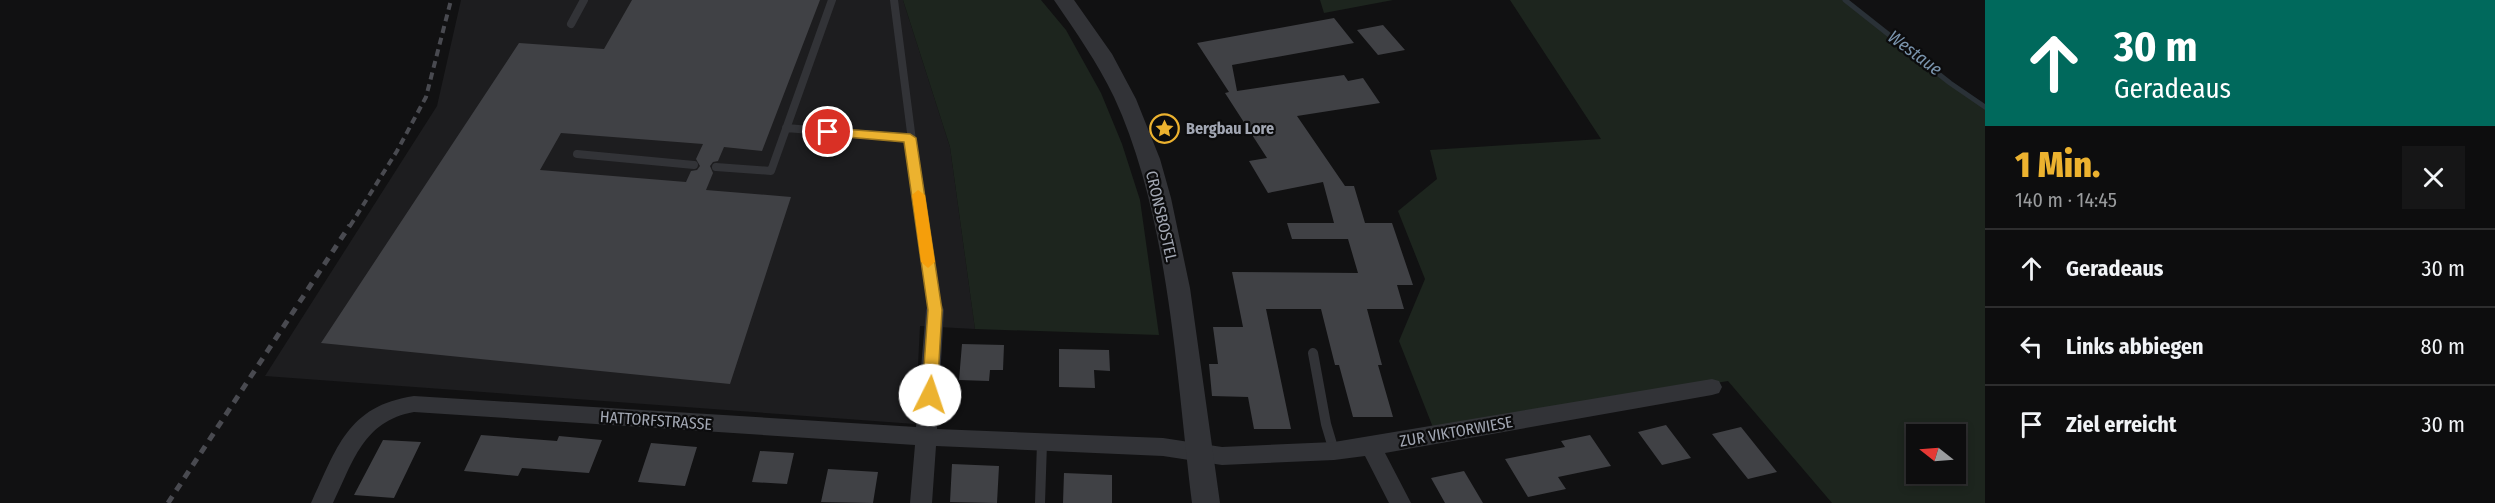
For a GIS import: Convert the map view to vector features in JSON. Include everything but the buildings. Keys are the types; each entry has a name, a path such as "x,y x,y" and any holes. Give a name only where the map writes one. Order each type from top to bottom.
{"street":[{"name":"CRONSBOSTEL","path":"1064,0 1102,54 1125,99 1149,159 1160,198 1174,267 1206,503"},
{"path":"921,503 935,310"},
{"name":"ZUR VIKTORWIESE","path":"1199,452 1222,456 1334,451 1712,387"},
{"name":"HATTORFSTRASSE","path":"322,503 364,427 372,418 406,405 927,437 1163,447 1199,452"},
{"path":"1371,446 1400,503"}],"lane":[{"path":"571,24 584,0"},
{"path":"716,167 771,171 832,0"},
{"path":"894,0 910,138 935,310"},
{"path":"786,128 910,138"},
{"path":"577,154 693,165"},
{"path":"1313,353 1326,424 1334,451"},
{"path":"1040,503 1042,442"}],"shaded area":[{"path":"461,0 903,0 950,147 975,329 920,326 915,424 265,376 437,106"},
{"path":"903,0 1041,0 1066,30 1101,93 1122,144 1140,200 1159,335 975,329 950,147"},
{"path":"1320,0 1393,0 1324,13"},
{"path":"1510,0 1845,0 1950,83 1985,107 1985,503 1832,503 1728,381 1434,430 1399,341 1425,279 1398,211 1437,179 1430,150 1601,139"}],"waterway":[{"name":"Westaue","path":"1845,0 1950,83 1985,107"}],"railway":[{"path":"350,226 397,151 426,97 451,0"},
{"path":"168,503 350,225"}],"slow traffic":[{"path":"918,195 928,262"}],"place":[{"name":"Bergbau Lore","path":"1165,128"}],"route":[{"path":"828,132 910,138 935,310 930,395"}]}
